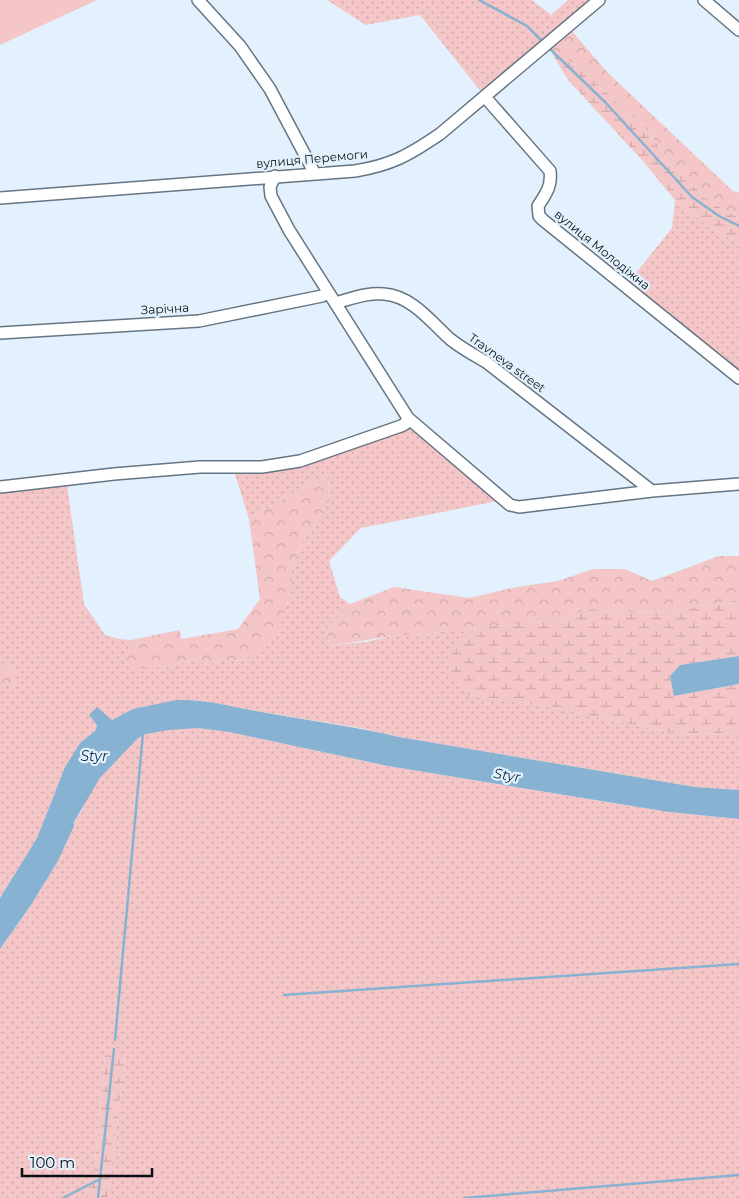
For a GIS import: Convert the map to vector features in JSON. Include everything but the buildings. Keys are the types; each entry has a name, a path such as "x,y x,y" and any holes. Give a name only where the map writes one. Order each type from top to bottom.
{"street":[{"path":"198,0 240,46 262,76 315,174"},
{"name":"вулиця Перемоги","path":"0,198 355,171 391,163 412,153 440,134 600,0"},
{"path":"704,0 739,30"},
{"name":"вулиця Молодіжна","path":"485,96 550,172 551,182 538,206 539,216 739,378"},
{"path":"275,176 270,187 271,196 289,230 408,418 510,505 519,507 652,490 739,484"},
{"name":"Зарічна","path":"0,333 199,321 329,293"},
{"name":"Travneva street","path":"335,303 372,294 398,297 420,311 459,345 486,362 652,490"},
{"path":"0,487 114,474 200,467 262,467 300,461 401,426 408,418"}],"green space":[{"path":"0,0 97,0 0,45"},
{"path":"327,0 532,0 551,15 568,0 592,0 482,93 420,15 366,25"},
{"path":"571,30 608,73 733,191 739,193 739,218 712,203 671,166 649,132 579,67 549,48"},
{"path":"549,48 579,67 649,132 671,166 712,203 739,218 739,244 707,225 675,200 641,159 568,80"},
{"path":"675,200 707,225 739,244 739,372 628,283 672,228"},
{"path":"411,428 498,501 361,528 329,561 340,597 350,604 327,629 329,646 365,642 402,634 422,634 477,628 450,654 468,695 545,706 677,734 739,733 739,790 695,787 195,700 133,709 112,720 97,725 95,731 80,743 65,767 37,838 0,898 0,685 16,683 16,673 0,662 0,492 67,486 84,604 105,635 131,640 127,659 164,667 189,661 210,663 228,660 244,661 287,606 293,564 301,545 330,500 327,474 249,519 234,471 271,472 334,454"},
{"path":"327,474 330,500 301,545 293,564 287,606 275,636 244,661 228,660 210,663 189,661 164,667 130,669 127,659 131,640 180,630 181,639 238,629 260,599 249,519"},
{"path":"719,556 739,556 739,600 671,611 624,612 589,609 564,619 399,635 329,646 327,629 350,604 394,587 469,598 517,587 558,581 593,569 625,569 652,581"},
{"path":"739,600 739,656 680,665 674,696 739,684 739,733 677,734 545,706 468,695 449,677 450,654 477,628 564,619 589,609 624,612 671,611"},
{"path":"0,662 16,673 16,683 0,685"},
{"path":"198,728 229,732 388,766 669,812 739,819 739,1198 108,1198 125,1056 105,1057 94,1172 82,1188 91,1194 91,1198 0,1198 0,949 31,905 58,861 88,796 98,780 122,752 138,738 151,732"},
{"path":"114,1049 125,1056 108,1198 91,1198 91,1194 82,1188 94,1172 105,1056"}],"water":[{"path":"739,656 739,684 674,696 670,676 680,665"},
{"name":"Styr","path":"176,700 216,703 399,737 695,787 739,790 739,819 669,812 388,766 229,732 198,728 146,734 138,738 100,778 74,822 74,826 58,861 31,905 0,949 0,898 37,838 65,767 80,743 95,731 97,725 89,715 97,707 112,720 133,709"}],"waterway":[{"path":"479,0 527,26 543,42"},
{"path":"549,48 605,102 692,197 719,216 739,226"},
{"path":"115,1040 143,733"},
{"path":"284,995 739,964"},
{"path":"98,1198 114,1049"},
{"path":"464,1198 739,1175"},
{"path":"63,1198 100,1179"}]}
